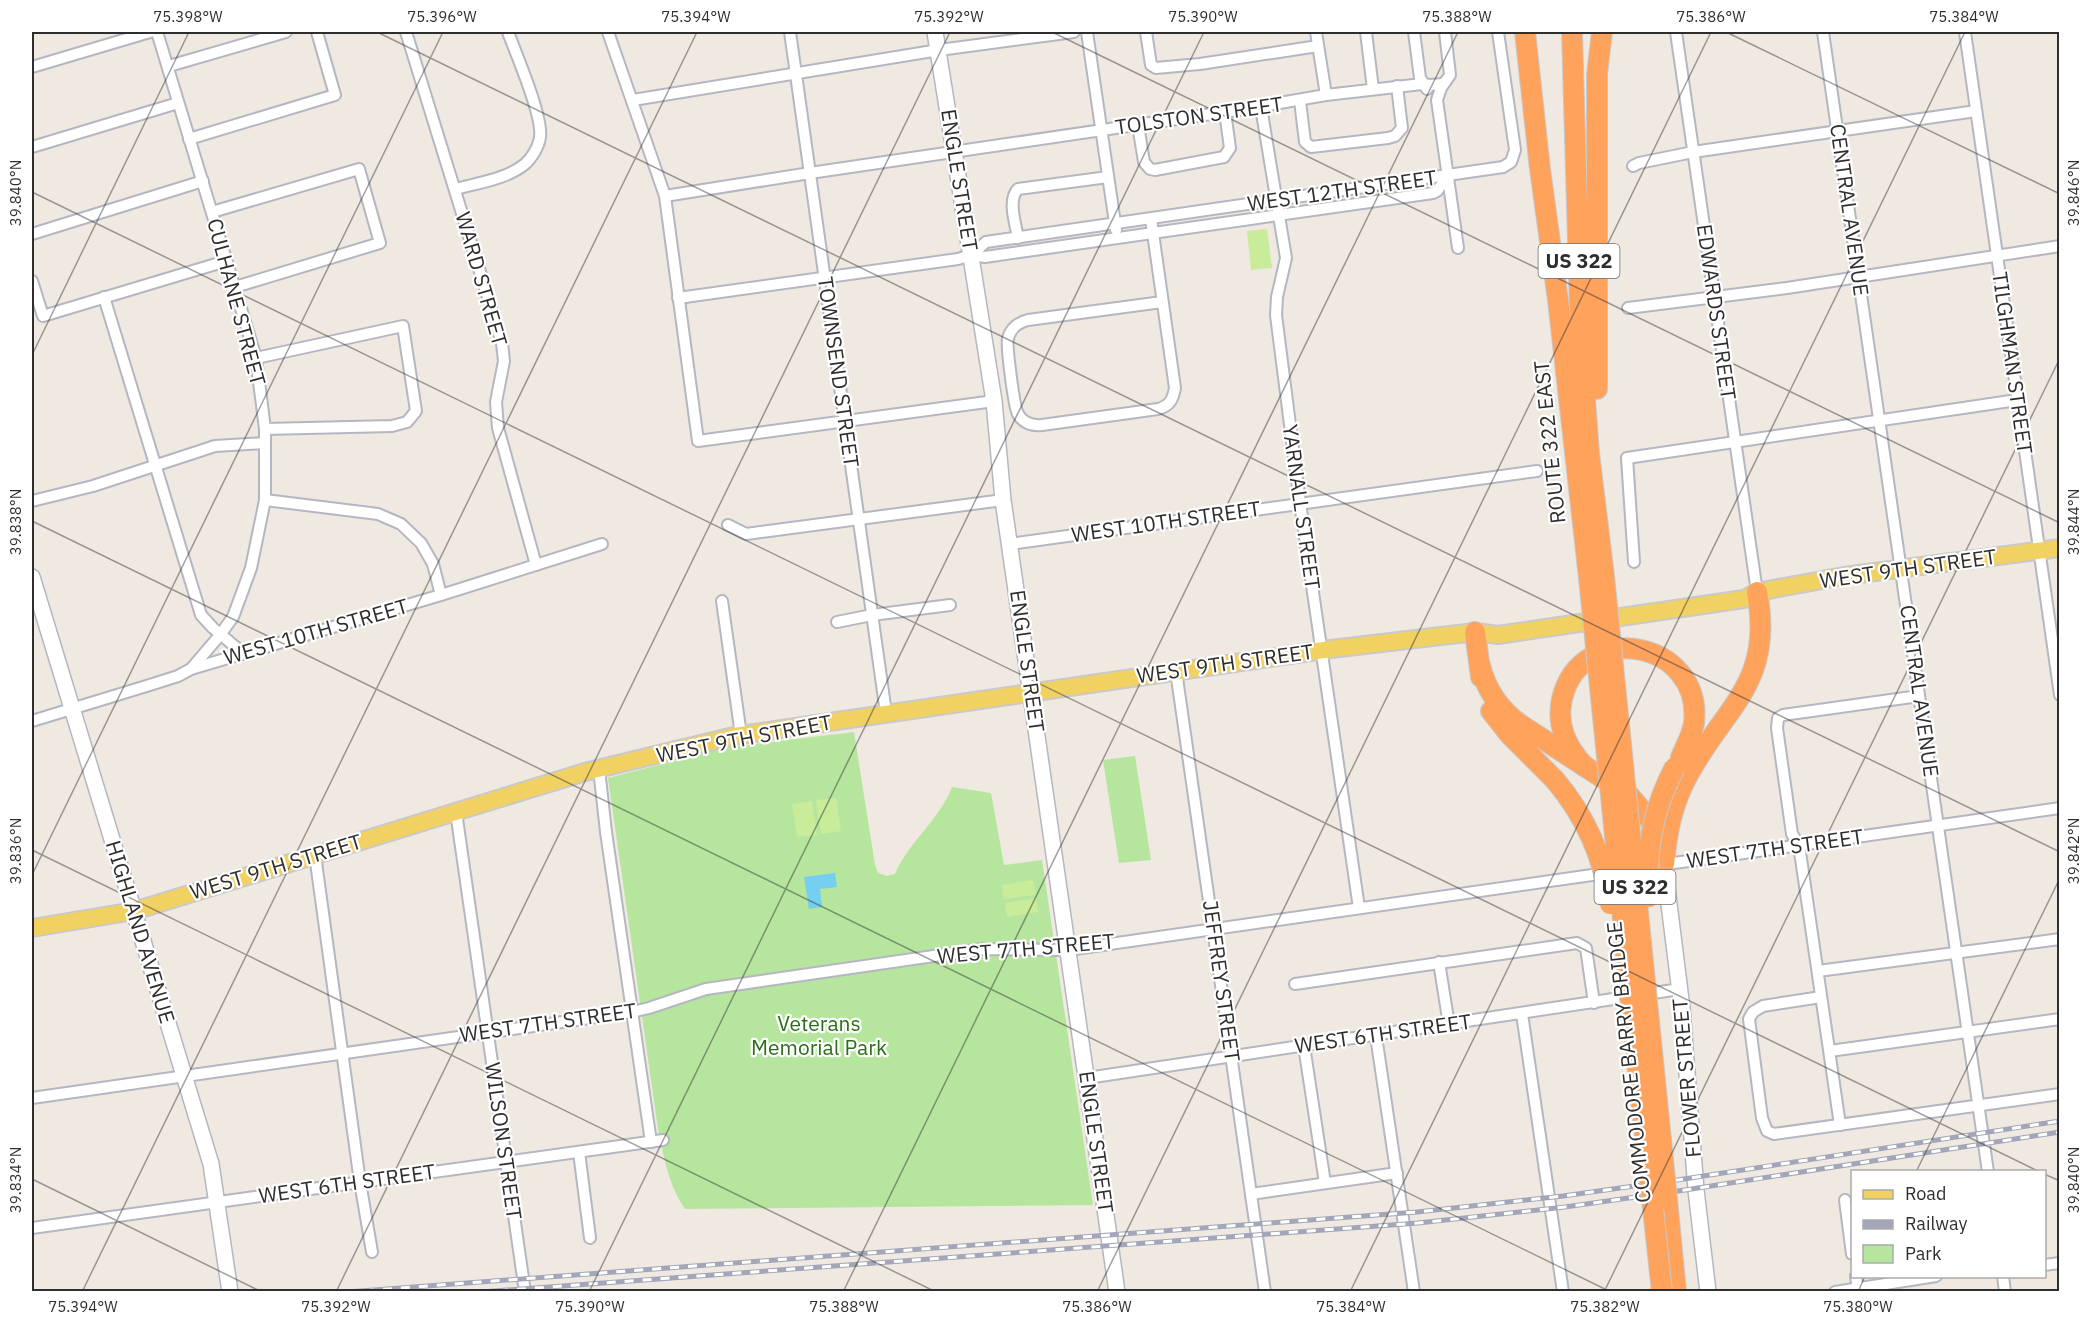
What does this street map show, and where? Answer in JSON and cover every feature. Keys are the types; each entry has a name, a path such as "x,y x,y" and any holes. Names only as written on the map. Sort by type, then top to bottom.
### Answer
{"highway":[{"name":"US 322","path":"1525,32 1540,169 1558,300"},
{"path":"1534,32 1558,277 1558,300"},
{"name":"US 322","path":"1572,32 1581,345 1589,453 1595,490 1597,577"},
{"path":"1595,490 1597,465 1597,74 1602,32"},
{"name":"ROUTE 322 EAST","path":"1558,300 1597,577"},
{"name":"COMMODORE BARRY BRIDGE","path":"1597,577 1627,969 1662,1292"},
{"name":"COMMODORE BARRY BRIDGE","path":"1597,577 1676,1292"},
{"path":"1664,864 1669,825 1683,785 1737,703 1750,678 1761,643 1761,615 1757,592"},
{"path":"1475,632 1484,697 1496,719 1573,802 1587,826 1598,853 1606,881 1651,1186"},
{"path":"1584,766 1570,749 1563,733 1560,715 1565,690 1573,674 1592,657 1609,650 1626,647 1659,656 1673,666 1684,680 1693,704 1694,722 1689,739 1663,791 1655,816 1647,867 1659,993 1667,1199"},
{"path":"1480,665 1490,691 1506,712 1521,725 1629,795 1654,828 1664,864"},
{"path":"1678,762 1694,739 1750,678"}],"main road":[{"name":"ENGLE STREET","path":"935,32 994,401 1003,500 1117,1292"},
{"name":"WEST 9TH STREET","path":"32,928 134,911 599,769 741,735 1321,650 1475,632 1498,635 1744,599 1757,592 1844,576 2060,548"},
{"name":"HIGHLAND AVENUE","path":"32,577 36,607 72,709 211,1164 230,1292"},
{"name":"FLOWER STREET","path":"1664,864 1680,989 1696,1190 1708,1292"}],"street":[{"path":"32,67 150,32"},
{"name":"CULHANE STREET","path":"158,32 256,358 266,443 265,500 251,568 233,617 191,669"},
{"path":"169,66 286,32"},
{"path":"189,139 335,95 317,32"},
{"name":"WARD STREET","path":"406,32 502,343 504,361 496,402 498,428 536,565"},
{"path":"456,189 510,173 525,164 535,152 540,137 540,121 508,32"},
{"path":"608,32 665,196 699,441 994,401"},
{"name":"TOWNSEND STREET","path":"790,32 886,713"},
{"path":"633,100 939,50 1074,32"},
{"path":"1087,32 1117,239"},
{"path":"1146,32 1151,65 1156,68 1200,64 1318,46"},
{"path":"1316,32 1326,95"},
{"path":"1366,32 1373,89"},
{"path":"1414,32 1422,84 1437,100"},
{"path":"1445,32 1450,71 1448,80 1443,84 1437,100 1458,248"},
{"path":"1448,176 1503,167 1511,162 1514,156 1514,140 1498,32"},
{"name":"EDWARDS STREET","path":"1676,32 1757,592"},
{"name":"CENTRAL AVENUE","path":"1823,32 1988,1170"},
{"name":"TILGHMAN STREET","path":"1965,32 2039,551 2054,620 2060,695"},
{"name":"TOLSTON STREET","path":"665,196 810,172 1261,107 1326,95 1422,84 1443,84"},
{"path":"1300,101 1305,142 1311,147 1386,138 1395,136 1402,128 1397,87"},
{"path":"32,147 178,103"},
{"name":"YARNALL STREET","path":"1261,107 1286,258 1276,297 1276,315 1300,504 1359,908"},
{"path":"1633,166 1693,152 1976,111"},
{"path":"1138,125 1144,162 1150,169 1155,170 1224,157 1230,148 1225,112"},
{"path":"212,212 359,169 380,243 235,287"},
{"name":"WEST 12TH STREET","path":"678,298 958,259 970,255 986,242 1448,176"},
{"name":"WEST 12TH STREET","path":"970,255 985,257 1153,235 1433,193 1448,176"},
{"path":"1018,238 1013,201 1018,189 1108,177"},
{"path":"32,234 203,180"},
{"path":"1151,219 1175,388 1172,400 1163,408 1034,426 1025,422 1016,409 1007,343 1013,328 1018,323 1162,302"},
{"path":"1628,308 2060,246"},
{"path":"32,281 43,316 226,261"},
{"path":"104,297 201,615 220,635 244,654"},
{"path":"256,358 403,326 416,411 407,422 392,426 265,429"},
{"path":"1634,562 1627,458 2017,400"},
{"path":"32,501 93,486 216,446 266,443"},
{"name":"WEST 10TH STREET","path":"1010,544 1537,471"},
{"path":"265,500 378,514 401,524 421,543 433,564 441,595"},
{"path":"728,525 746,534 1003,500"},
{"name":"WEST 10TH STREET","path":"32,721 170,678 191,669 441,595 602,544"},
{"path":"722,601 741,735"},
{"path":"837,622 950,605"},
{"name":"JEFFREY STREET","path":"1176,671 1266,1292"},
{"path":"1840,1125 1799,845 1792,834 1777,728 1778,718 1783,715 1919,696"},
{"path":"599,769 632,1012"},
{"name":"WEST 7TH STREET","path":"32,1098 632,1012 706,989 982,949 1068,950 2060,808"},
{"name":"WILSON STREET","path":"456,812 525,1292"},
{"path":"315,855 360,1182 372,1252"},
{"path":"1818,971 2060,939"},
{"path":"1295,984 1577,943 1586,948 1593,1003"},
{"path":"1439,962 1449,1025"},
{"name":"WEST 6TH STREET","path":"1087,1078 1680,989"},
{"path":"1821,997 1762,1006 1753,1012 1749,1019 1762,1118 1767,1131 1774,1134 2060,1094"},
{"name":"WEST 6TH STREET","path":"32,1228 657,1141 632,1012"},
{"path":"1522,1014 1563,1292"},
{"path":"1830,1051 2060,1018"},
{"path":"1376,1036 1414,1292"},
{"path":"1304,1046 1324,1184"},
{"path":"579,1152 590,1238"},
{"path":"1251,1194 1397,1173"},
{"path":"1845,1200 1851,1246"},
{"path":"1835,1292 1925,1278"}],"green space":[{"path":"1267,229 1272,268 1251,270 1247,231"},
{"name":"Veterans Memorial Park","path":"854,732 878,873 887,876 895,874 908,851 940,810 952,787 991,793 1004,865 1042,860 1093,1205 685,1209 679,1200 667,1170 658,1129 608,778 729,747"},
{"path":"1135,756 1151,860 1119,863 1103,760"},
{"path":"836,798 841,831 821,834 816,800"},
{"path":"812,801 817,835 797,837 792,804"},
{"path":"1033,880 1036,895 1004,899 1002,885"},
{"path":"1036,898 1038,912 1007,917 1005,903"}],"water":[{"path":"835,873 837,887 820,889 822,907 809,909 804,877"}],"railway":[{"path":"347,1292 1417,1212 1563,1196 1684,1179 2060,1121"},
{"path":"481,1292 1418,1223 1565,1207 1685,1190 2060,1132"}]}
